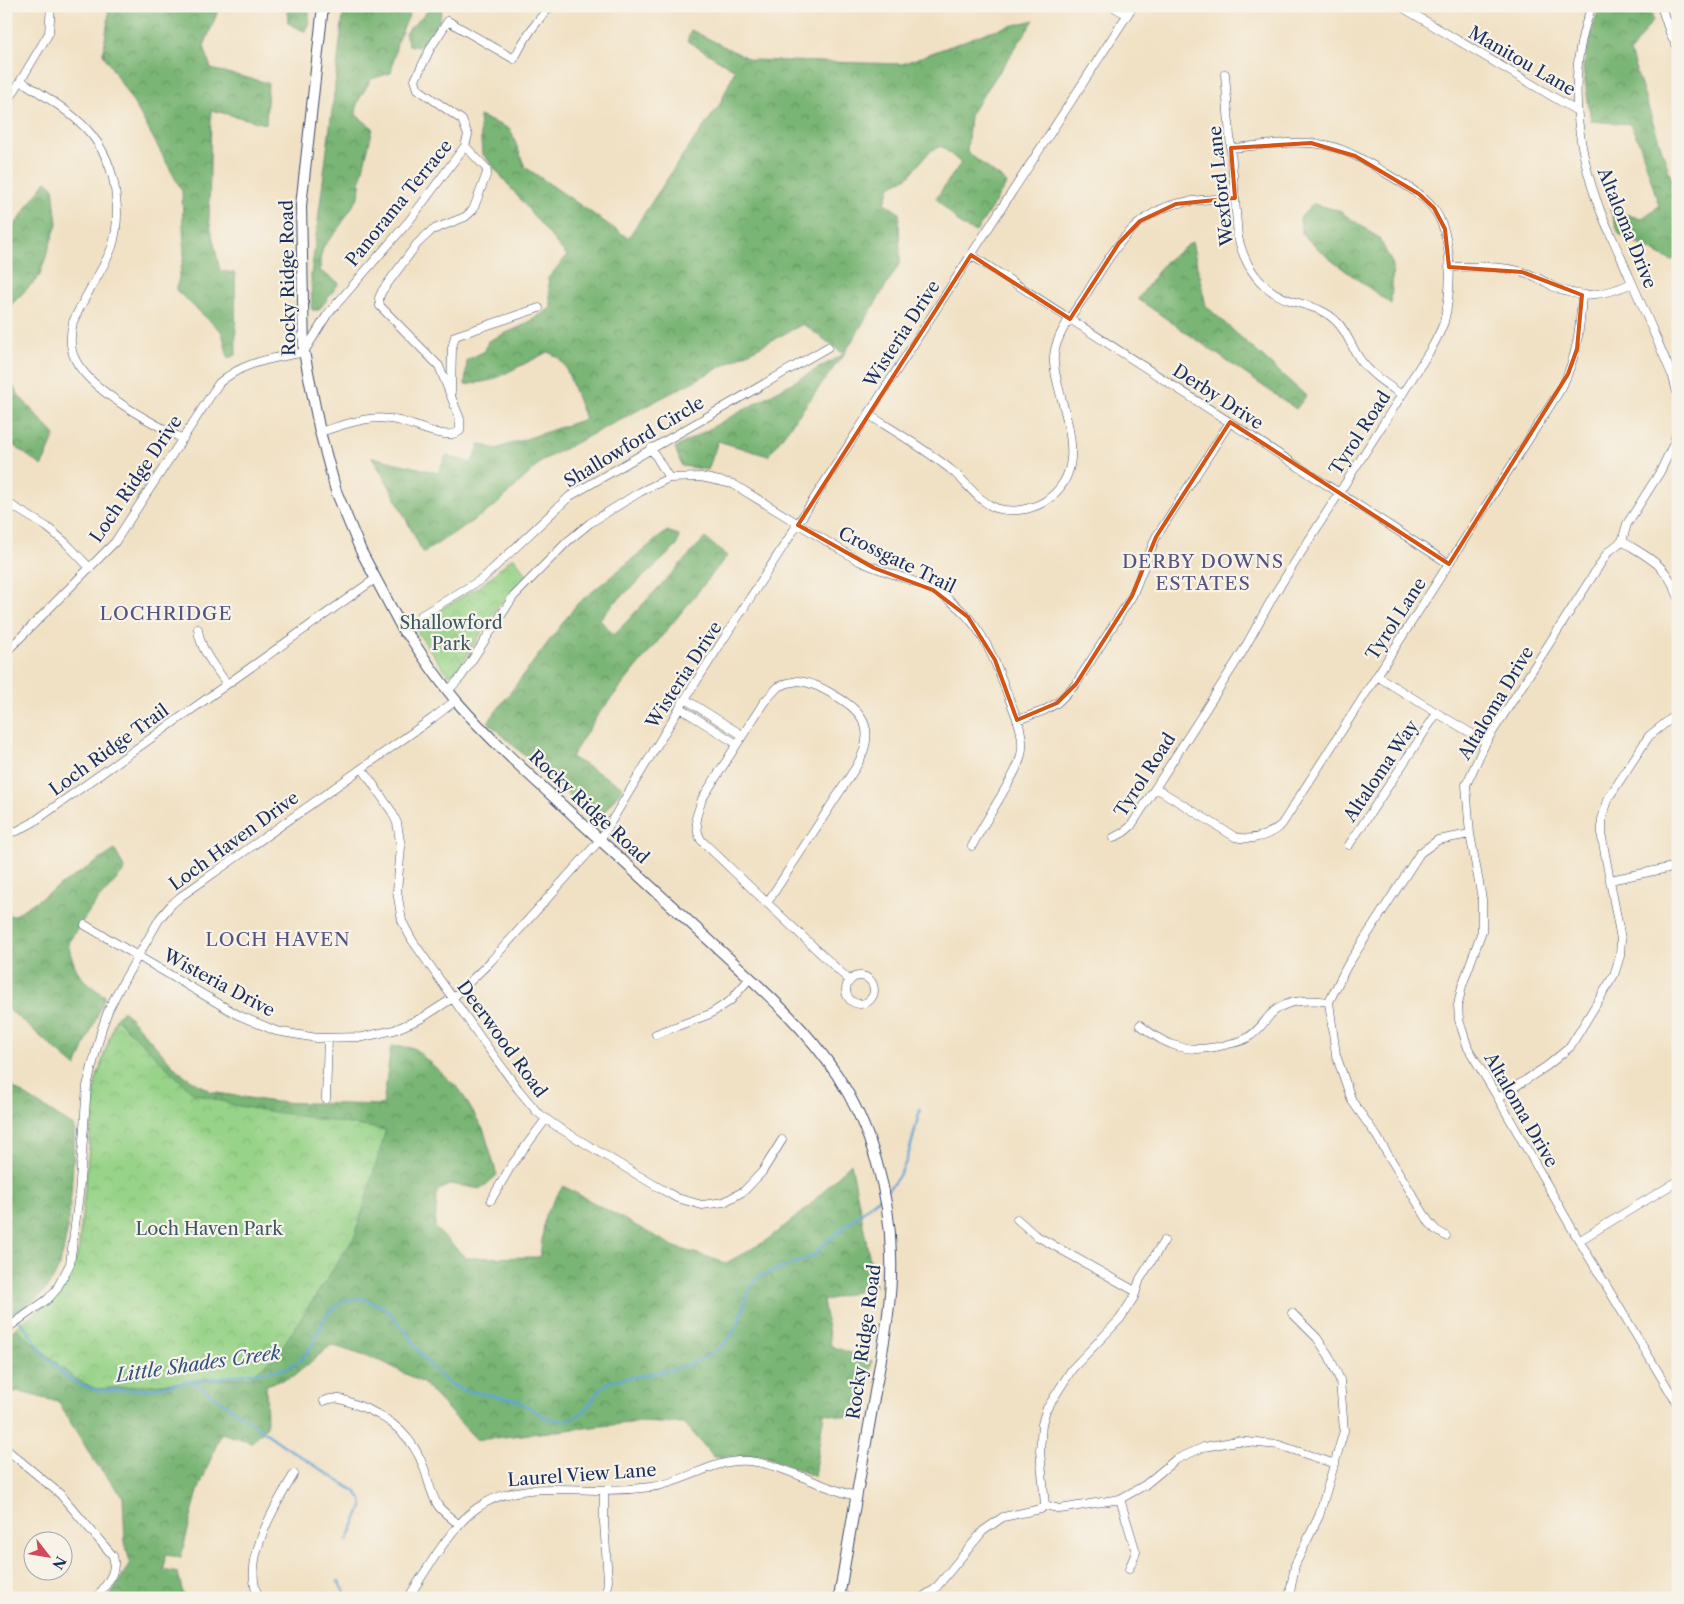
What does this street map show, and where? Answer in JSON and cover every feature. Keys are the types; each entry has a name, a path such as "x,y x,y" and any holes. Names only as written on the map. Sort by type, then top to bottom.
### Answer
{"main road":[{"name":"Rocky Ridge Road","path":"323,6 301,206 304,352 320,432 336,491 352,532 404,632 448,691 498,745 750,978 796,1023 830,1064 846,1090 872,1151 879,1173 889,1226 892,1254 890,1297 840,1596"}],"street":[{"path":"6,105 49,33 52,6"},
{"name":"Panorama Terrace","path":"304,352 327,315 409,221 465,146 468,135 462,120 418,89 415,80 431,47 448,21 514,59 525,38 539,18 551,6"},
{"path":"1112,6 1127,15"},
{"name":"Wisteria Drive","path":"85,925 246,1018 276,1031 317,1038 363,1037 394,1030 422,1018 453,998 490,962 600,840 685,699 1133,6"},
{"name":"Manitou Lane","path":"1400,6 1578,111"},
{"name":"Altaloma Drive","path":"1592,6 1578,58 1576,78 1581,143 1595,194 1673,376 1678,396"},
{"path":"1660,6 1671,36 1678,47"},
{"name":"Wexford Lane","path":"1225,74 1235,198 1241,249 1247,265 1258,280 1279,296 1316,309 1332,317 1344,331 1358,357 1366,366 1402,395"},
{"path":"21,82 66,109 93,136 105,155 113,174 118,213 112,245 73,322 71,346 76,361 86,375 102,390 183,440"},
{"name":"Tyrol Road","path":"1113,838 1131,826 1156,788 1243,650 1274,595 1431,350 1443,323 1448,296 1449,266 1445,229 1434,208 1419,194 1370,163 1340,150 1311,143 1231,148"},
{"path":"320,432 364,419 382,417 446,435 455,435 460,432 460,420 439,366 378,302 382,291 417,244 432,230 465,217 473,210 487,173 486,168 465,146"},
{"path":"869,415 941,462 992,506 1012,510 1035,507 1050,498 1064,483 1072,456 1071,436 1054,366 1056,346 1070,319 1119,243 1140,221 1153,213 1176,204 1235,198"},
{"name":"Derby Drive","path":"971,255 1449,564"},
{"path":"1449,266 1494,267 1522,272 1564,291 1582,295 1602,294 1632,283"},
{"name":"Tyrol Lane","path":"1156,788 1234,837 1249,839 1270,834 1282,824 1565,380 1577,349 1582,295"},
{"path":"451,397 452,348 455,336 539,308"},
{"name":"Shallowford Circle","path":"420,616 482,579 570,496 828,347"},
{"name":"Loch Ridge Drive","path":"6,652 115,542 219,384 230,373 256,362 304,352"},
{"path":"1017,720 1043,711 1057,703 1076,684 1132,596 1156,537 1230,422"},
{"name":"Altaloma Drive","path":"1678,423 1674,443 1660,472 1627,524 1622,540 1608,552 1486,742 1466,785 1470,834 1482,899 1482,931 1462,986 1458,1005 1459,1020 1468,1048 1678,1405"},
{"path":"448,691 461,677 513,597 568,541 590,523 640,492 669,478 651,448"},
{"name":"Crossgate Trail","path":"669,478 702,477 733,484 858,561 923,585 942,596 960,609 975,625 995,660 1022,738 1021,756 1012,777 972,846"},
{"path":"6,502 47,527 65,542 90,568"},
{"path":"1622,540 1659,564 1672,581 1678,596"},
{"name":"Loch Ridge Trail","path":"6,833 17,831 32,823 375,579"},
{"path":"198,629 202,648 227,684"},
{"path":"1378,676 1437,714 1486,742"},
{"path":"767,903 863,755 867,732 865,724 854,707 806,681 788,682 771,693 702,799 696,818 696,826 701,840 706,846 850,981"},
{"path":"685,699 742,735"},
{"name":"Loch Haven Drive","path":"7,1329 48,1299 56,1290 70,1264 79,1194 87,1086 102,1028 108,1011 165,911 180,897 456,700"},
{"path":"680,708 737,744"},
{"path":"1498,1098 1547,1066 1570,1047 1614,975 1620,956 1620,939 1602,838 1602,819 1609,797 1649,736 1678,713"},
{"name":"Altaloma Way","path":"1350,845 1437,714"},
{"name":"Deerwood Road","path":"362,768 398,823 401,847 397,891 399,913 402,921 453,998 518,1089 537,1112 610,1160 677,1198 702,1205 724,1202 744,1192 762,1172 782,1140"},
{"path":"1446,1236 1436,1230 1429,1222 1376,1135 1352,1101 1336,1055 1329,1002 1347,966 1420,853 1438,840 1470,834"},
{"path":"1610,880 1678,866"},
{"path":"656,1034 710,1014 730,1000 750,978"},
{"path":"1140,1025 1157,1039 1173,1045 1186,1049 1210,1049 1246,1040 1262,1027 1272,1014 1288,1004 1310,1000 1329,1002"},
{"path":"326,1099 328,1038"},
{"path":"491,1200 511,1166 546,1119"},
{"path":"1580,1240 1678,1181"},
{"path":"1017,1219 1036,1235 1135,1291"},
{"path":"1046,1505 1040,1451 1042,1424 1046,1410 1072,1369 1120,1319 1134,1297 1140,1279 1164,1242"},
{"path":"1289,1598 1295,1565 1319,1516 1344,1431 1340,1380 1329,1356 1317,1338 1292,1312"},
{"path":"324,1401 335,1398 342,1399 378,1414 397,1426 416,1451 439,1507 459,1525"},
{"path":"921,1598 935,1589 983,1531 1003,1517 1041,1508 1046,1505 1060,1509 1120,1499 1146,1485 1175,1460 1204,1447 1237,1441 1279,1445 1335,1464"},
{"path":"6,1449 60,1494 113,1556 114,1571 97,1598"},
{"name":"Laurel View Lane","path":"408,1598 468,1514 485,1502 519,1492 555,1488 604,1490 657,1486 687,1477 716,1465 741,1461 776,1466 834,1490 856,1496"},
{"path":"259,1598 253,1583 258,1550 273,1510 294,1474"},
{"path":"604,1490 608,1580 606,1598"},
{"path":"1120,1499 1136,1552 1129,1569"},
{"path":"840,1596 850,1598"}],"highlighted area":[{"path":"1311,143 1355,156 1419,194 1434,208 1445,229 1449,267 1522,272 1582,295 1577,349 1568,374 1449,564 1230,422 1156,537 1132,596 1076,684 1057,703 1017,720 995,660 968,617 933,590 874,568 798,525 971,255 1070,319 1119,243 1140,221 1176,204 1235,198 1231,148"}],"green space":[{"path":"101,6 217,6 219,8 204,46 211,69 268,83 266,124 211,110 209,220 220,271 235,273 236,355 228,358 222,332 176,290 184,256 182,191 139,112 103,54 109,12"},
{"path":"287,6 309,6 309,21 306,32 288,23"},
{"path":"344,6 413,6 397,43 391,73 371,79 357,103 356,115 373,128 361,177 359,196 337,231 323,247 320,260 320,271 339,283 319,310 312,310 311,275"},
{"path":"433,6 443,6 437,28 418,47 409,45 405,33"},
{"path":"1601,6 1650,6 1653,20 1630,52 1678,199 1678,255 1672,261 1619,234 1610,209 1641,219 1659,206 1640,144 1630,124 1591,121 1583,68 1596,17"},
{"path":"1034,20 970,115 967,152 1007,183 976,232 962,226 936,198 961,163 941,146 930,151 908,177 890,186 885,203 899,213 900,263 844,354 803,324 543,460 494,507 423,553 391,489 372,457 438,473 446,456 472,463 480,444 496,449 585,419 566,368 559,358 548,352 492,380 465,385 467,360 485,351 488,341 524,325 551,308 548,278 567,256 482,153 479,116 510,129 525,167 628,238 683,155 719,106 735,70 687,41 691,30 751,60 902,64 991,31"},
{"path":"46,181 53,187 57,224 39,277 6,310 6,237"},
{"path":"1313,204 1338,210 1379,238 1393,265 1391,304 1331,260 1302,234 1300,218"},
{"path":"1192,242 1206,306 1306,396 1296,409 1138,299 1165,262"},
{"path":"844,354 768,456 718,441 708,470 682,466 675,448"},
{"path":"6,375 20,397 55,435 42,466 6,440"},
{"path":"667,531 679,535 677,546 612,605 600,620 614,635 705,538 727,556 597,716 571,757 623,787 598,820 592,817 488,722 577,604"},
{"name":"Shallowford Park","path":"513,557 529,577 499,605 457,671 448,675 413,626 483,584"},
{"path":"115,850 125,870 92,907 68,943 79,974 89,985 105,996 76,1067 6,1007 6,914 13,916"},
{"path":"123,1010 179,1072 211,1092 274,1102 383,1105 391,1046 414,1048 460,1090 484,1131 497,1175 481,1189 451,1184 437,1191 435,1228 466,1258 540,1257 545,1215 563,1186 675,1247 726,1263 764,1242 803,1212 851,1163 875,1286 823,1301 831,1346 872,1361 861,1419 824,1413 814,1476 764,1456 714,1457 685,1424 638,1422 477,1440 423,1383 381,1361 331,1345 294,1376 266,1385 267,1426 252,1442 221,1433 198,1491 181,1557 165,1555 164,1570 178,1573 184,1598 109,1598 130,1563 125,1542 123,1497 95,1462 58,1402 17,1391 6,1396 6,1335 16,1328 74,1378 96,1389 250,1377 188,1121 96,1081 116,1018"},
{"name":"Loch Haven Park","path":"116,1018 193,1093 238,1106 386,1130 355,1236 277,1355 250,1377 96,1389 74,1378 16,1328 54,1298 69,1275 78,1254 96,1081"},
{"path":"6,1083 75,1127 70,1207 64,1249 59,1267 43,1293 6,1321"}],"waterway":[{"name":"Little Shades Creek","path":"887,1190 905,1164 920,1110"},
{"name":"Little Shades Creek","path":"6,1308 23,1324 45,1356 67,1377 79,1385 100,1391 150,1389 191,1381 284,1369 302,1359 311,1347 316,1334 328,1314 343,1301 362,1298 385,1308 406,1331 421,1355 451,1385 466,1391 517,1400 546,1418 566,1421 584,1412 602,1387 611,1381 662,1372 697,1361 712,1353 725,1343 735,1330 747,1295 758,1277 814,1256 822,1246 881,1196"},
{"path":"192,1381 286,1447 356,1492 363,1505 347,1541"},
{"path":"338,1581 346,1594 351,1598"}],"district":[{"name":"DERBY DOWNS ESTATES","path":"1203,572"},
{"name":"LOCHRIDGE","path":"166,613"},
{"name":"LOCH HAVEN","path":"278,939"}]}
